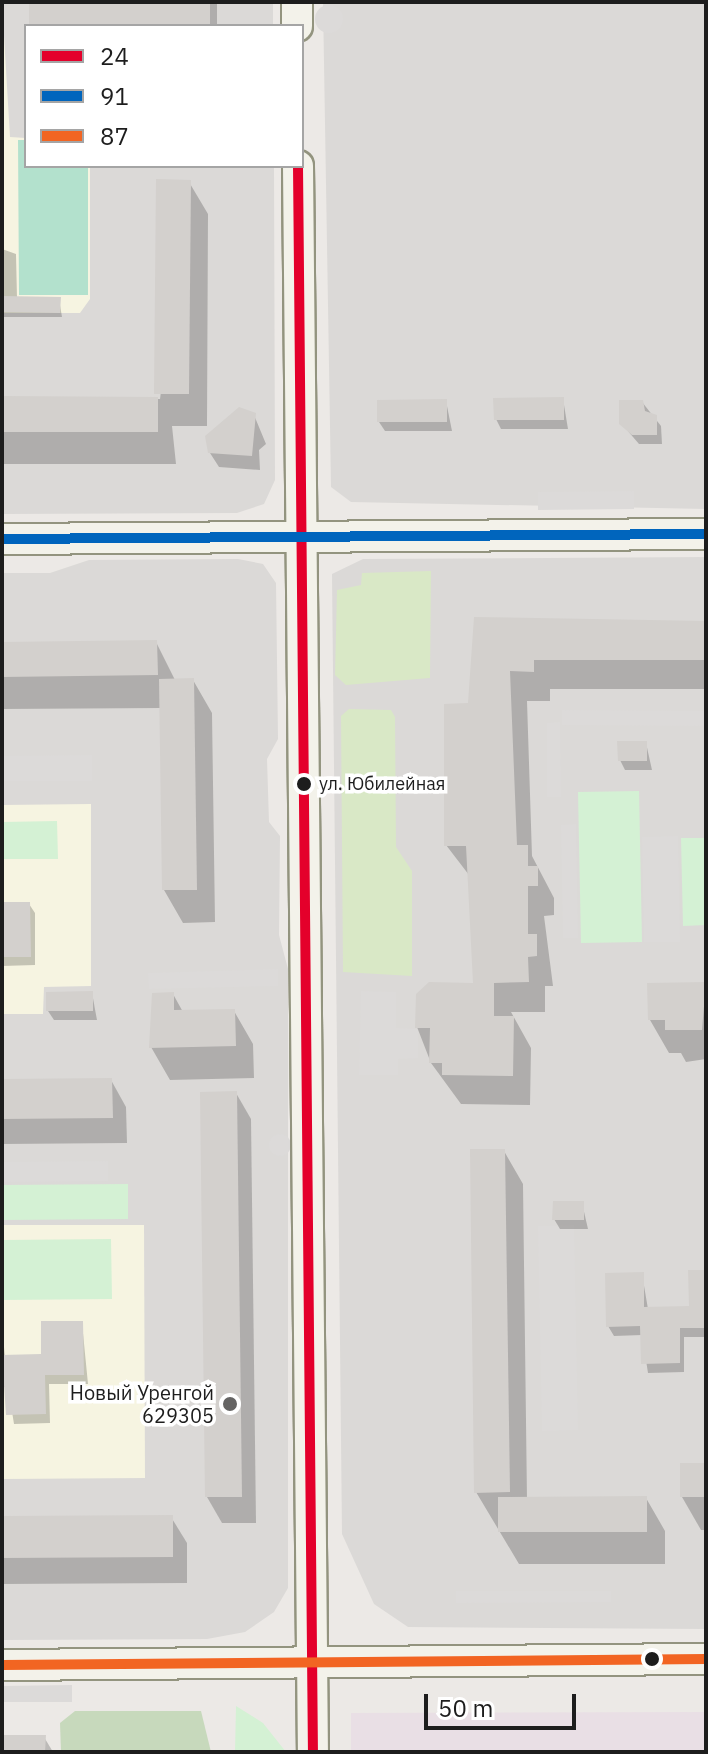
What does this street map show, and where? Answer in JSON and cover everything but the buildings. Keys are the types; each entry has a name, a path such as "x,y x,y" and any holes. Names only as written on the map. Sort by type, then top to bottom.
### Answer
{"main road":[{"path":"297,2 297,24"},
{"path":"298,168 313,1752"},
{"path":"2,539 706,534"},
{"path":"2,1665 706,1659"}],"shaded area":[{"path":"2,2 273,2 273,24 24,24 24,168 274,168 275,480 264,504 237,513 2,514"},
{"path":"2,2 10,137 24,138 24,168 90,168 90,299 80,313 2,313"},
{"path":"323,2 706,2 706,509 351,502 331,487"},
{"path":"329,5 339,9 343,19 339,29 329,33 319,29 315,19 319,9"},
{"path":"634,491 634,509 538,510 538,492"},
{"path":"706,557 706,1629 408,1627 374,1604 342,1534 332,574 363,559"},
{"path":"238,559 263,564 276,583 278,739 267,759 269,822 280,836 279,935 288,969 288,1588 274,1612 245,1632 207,1639 2,1640 2,573 50,573 89,560"},
{"path":"562,710 706,711 706,726 562,725"},
{"path":"560,722 561,797 547,797 547,723"},
{"path":"92,755 92,781 2,781 2,756"},
{"path":"91,804 91,986 44,987 43,1014 2,1014 2,805"},
{"path":"576,824 578,938 563,938 561,825"},
{"path":"678,836 680,942 644,942 642,837"},
{"path":"278,969 278,986 149,989 148,973"},
{"path":"361,991 396,992 396,1028 418,1029 418,1058 398,1059 398,1075 359,1075"},
{"path":"280,1134 288,1137 291,1145 288,1153 280,1156 272,1153 269,1145 272,1137"},
{"path":"108,1161 108,1181 2,1182 2,1162"},
{"path":"2,1225 144,1225 145,1478 2,1479"},
{"path":"574,1225 578,1430 542,1431 538,1226"},
{"path":"456,1591 611,1591 611,1602 456,1603"},
{"path":"72,1685 72,1702 2,1702 2,1686"},
{"path":"706,1712 706,1752 351,1752 351,1713"}],"green space":[{"path":"18,140 24,140 24,168 88,168 88,295 19,295"},
{"path":"431,571 430,678 346,685 335,675 337,590 361,585 362,573"},
{"path":"349,709 391,710 395,717 396,847 412,871 412,976 343,972 341,716"},
{"path":"639,791 642,942 581,943 578,792"},
{"path":"57,821 58,859 2,859 2,822"},
{"path":"681,838 706,838 706,925 683,926"},
{"path":"128,1184 128,1219 2,1220 2,1185"},
{"path":"111,1239 112,1299 2,1300 2,1240"},
{"path":"236,1706 263,1723 286,1752 235,1752"},
{"path":"75,1711 201,1711 211,1752 61,1752 60,1723"}],"transit line":[{"name":"24","path":"298,168 313,1752"},
{"name":"91","path":"2,539 706,534"},
{"name":"87","path":"2,1665 706,1659"}],"place":[{"name":"ул. Юбилейная","path":"304,784"},
{"name":"Новый Уренгой 629305","path":"230,1404"}]}
